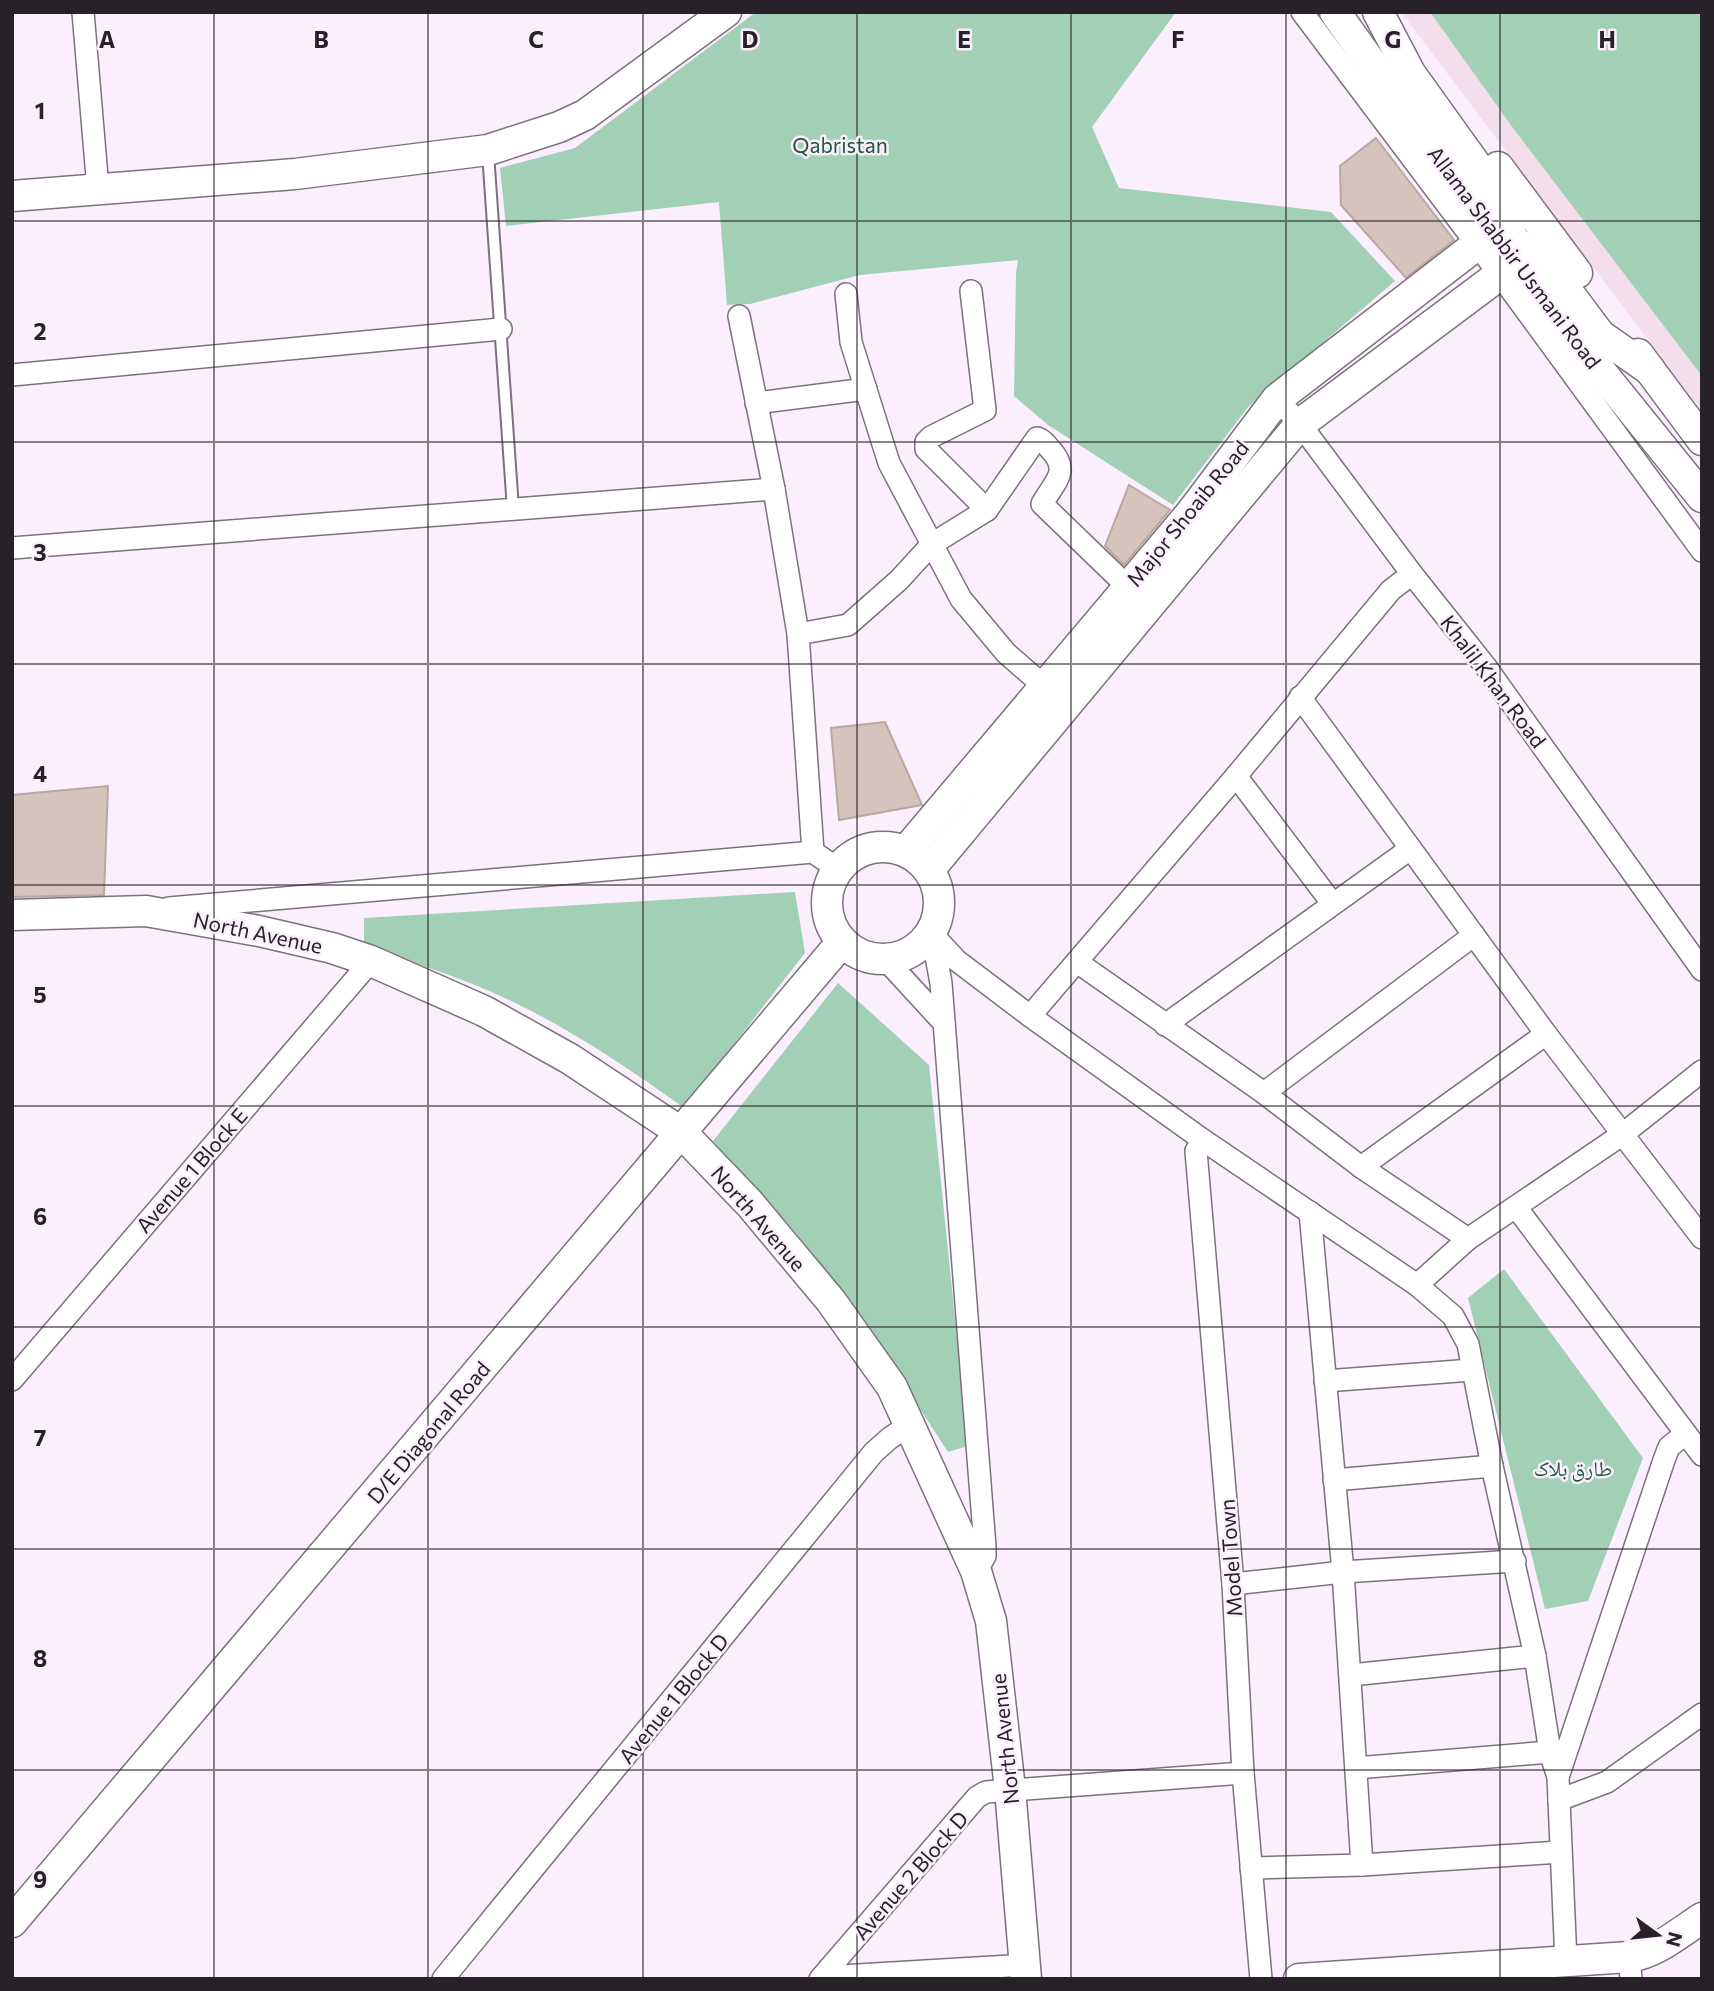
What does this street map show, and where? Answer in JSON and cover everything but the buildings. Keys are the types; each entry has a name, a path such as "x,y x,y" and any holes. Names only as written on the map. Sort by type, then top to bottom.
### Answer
{"street":[{"path":"83,12 98,189"},
{"path":"12,196 295,174 488,150 559,127 585,115 726,12"},
{"path":"1301,12 1499,251 1702,551"},
{"name":"Allama Shabbir Usmani Road","path":"1335,12 1499,251 1702,498"},
{"path":"1380,12 1410,73 1496,193 1508,220 1499,251"},
{"name":"Allama Shabbir Usmani Road","path":"1380,12 1702,440"},
{"path":"1499,251 1529,249 1547,264 1600,335 1650,370"},
{"name":"Major Shoaib Road","path":"918,861 1045,687 1191,513 1277,399 1499,251"},
{"name":"Major Shoaib Road","path":"918,861 1300,424 1499,251"},
{"path":"971,291 985,410 931,437 926,442 926,449 987,510"},
{"path":"846,295 851,342 889,463 961,599 1006,653 1045,687"},
{"path":"739,316 774,489 798,634 813,852"},
{"path":"12,375 501,329"},
{"path":"756,403 866,389"},
{"name":"Khalil Khan Road","path":"1277,399 1300,424 1412,574 1486,667 1702,970"},
{"path":"798,634 848,625 900,580 932,544 987,510 1037,438 1059,458 1062,465 1042,504 1128,587"},
{"path":"12,548 774,489"},
{"path":"1679,520 1702,498"},
{"path":"1030,1016 1391,590 1412,574"},
{"path":"1300,697 1546,1034 1702,1238"},
{"path":"1236,776 1332,903"},
{"path":"876,847 892,847 918,861 937,885 940,901 938,917 931,933 919,946 904,956 886,960 855,952 842,943 833,930 828,915 830,883 838,869 848,858 862,850 876,847"},
{"path":"1165,1025 1410,849"},
{"path":"146,911 813,852 838,869"},
{"name":"North Avenue","path":"15,918 146,911 259,931 332,948 371,961 484,1011 570,1059 682,1133 750,1204 831,1301 891,1387 976,1571 991,1621 1010,1789 1026,1972"},
{"path":"931,933 956,960 1030,1016 1203,1140 1439,1302 1462,1328 1468,1344 1492,1466 1515,1561 1535,1656 1550,1752 1558,1777 1566,1962"},
{"path":"931,933 941,983 985,1547 985,1556 976,1571"},
{"path":"1264,1093 1474,935"},
{"name":"D/E Diagonal Road","path":"12,1922 842,943"},
{"path":"886,960 944,1023"},
{"name":"Avenue 1 Block E","path":"12,1380 371,961"},
{"path":"1077,962 1264,1093 1362,1167 1468,1239"},
{"path":"1362,1167 1546,1034"},
{"path":"1416,1286 1468,1239 1623,1134 1702,1071"},
{"name":"Model Town","path":"1203,1140 1196,1151 1233,1584 1243,1773 1261,1979"},
{"path":"1516,1206 1702,1455"},
{"path":"1310,1212 1343,1572 1362,1865"},
{"path":"1325,1381 1472,1370"},
{"name":"Avenue 1 Block D","path":"443,1979 874,1452 909,1425"},
{"path":"1558,1777 1664,1460 1669,1447 1685,1434"},
{"path":"1334,1480 1492,1466"},
{"path":"1233,1584 1343,1572 1515,1561"},
{"path":"1351,1675 1535,1656"},
{"path":"1559,1800 1607,1783 1702,1714"},
{"path":"1356,1768 1550,1752"},
{"name":"Avenue 2 Block D","path":"824,1974 977,1797 996,1790 1243,1773"},
{"path":"1251,1868 1362,1865 1560,1852"},
{"path":"1299,1979 1566,1962 1630,1968 1642,1955 1702,1918"},
{"path":"824,1974 841,1976 1026,1972"}],"lane":[{"path":"488,150 513,509"}],"shaded area":[{"path":"1401,12 1702,12 1702,411"}],"green space":[{"name":"Qabristan","path":"756,12 1176,12 1092,127 1119,188 1331,212 1395,281 1249,406 1173,505 1048,425 1014,396 1018,260 860,275 750,304 727,305 719,202 506,226 500,168 575,148"},
{"path":"1430,12 1702,12 1702,376 1513,128"},
{"path":"795,892 805,953 684,1108 593,1046 521,1006 448,975 364,948 364,918"},
{"path":"838,983 929,1065 968,1446 948,1452 850,1301 796,1233 713,1141"},
{"name":"طارق بلاک","path":"1504,1269 1643,1458 1588,1601 1545,1609 1468,1298"}]}
